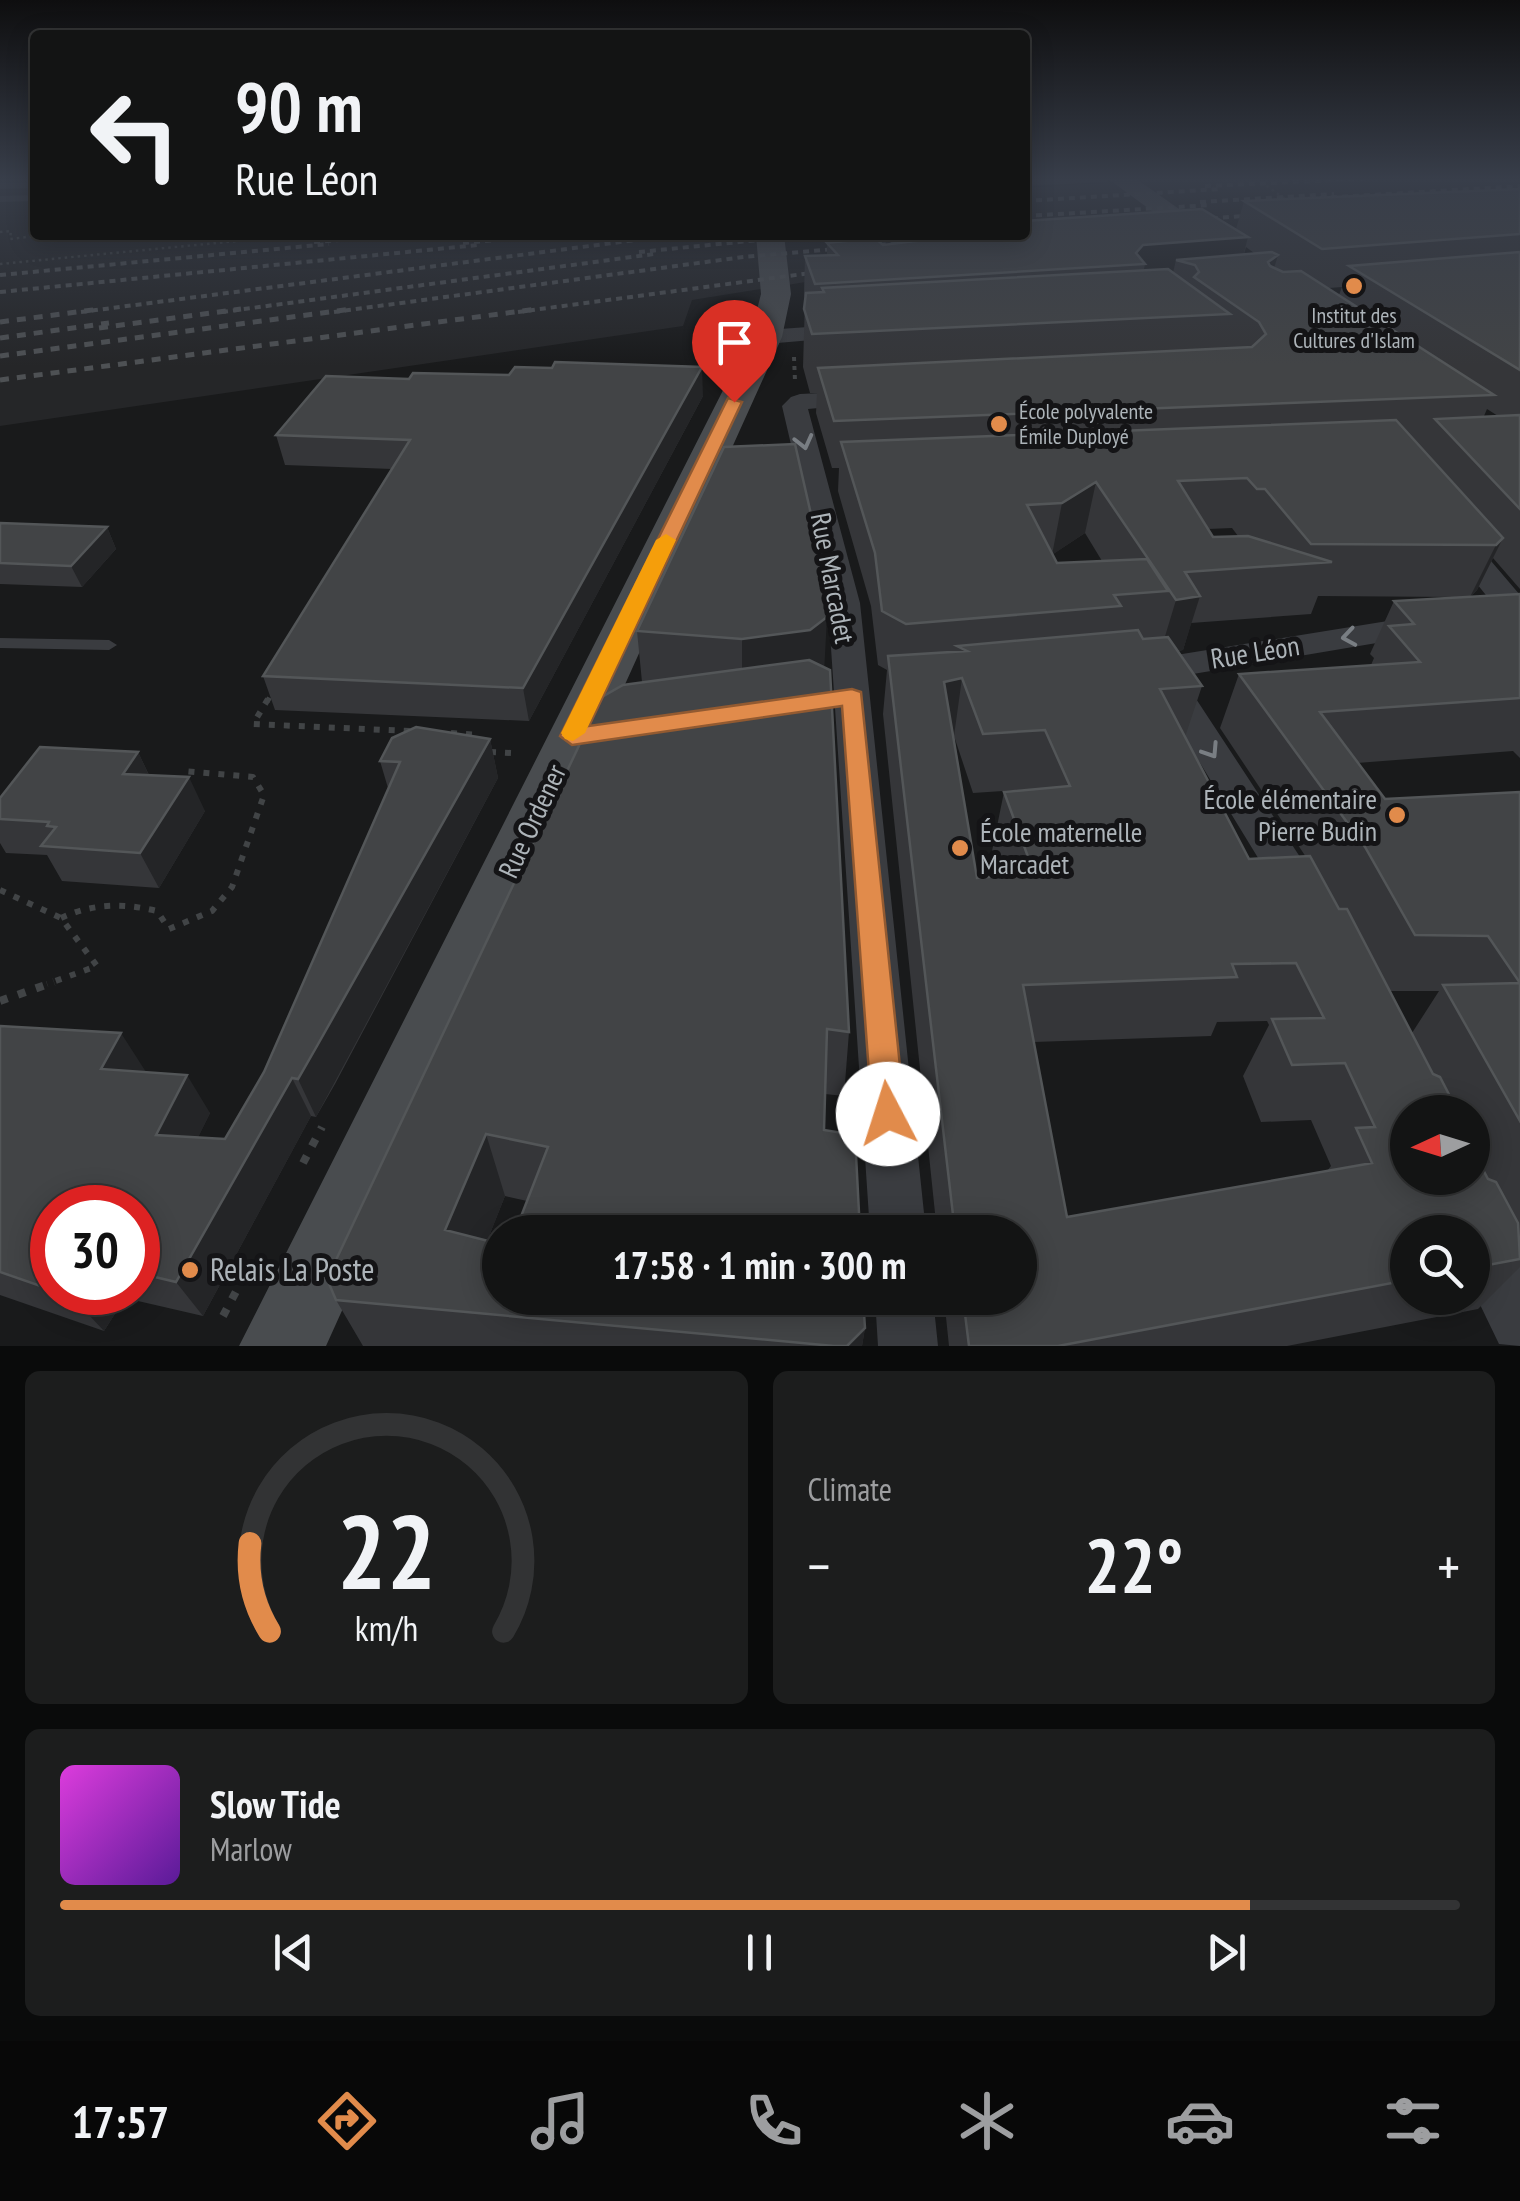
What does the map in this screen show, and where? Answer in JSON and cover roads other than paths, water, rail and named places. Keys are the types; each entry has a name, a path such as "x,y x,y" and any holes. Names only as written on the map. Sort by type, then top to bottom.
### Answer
{"main road":[{"path":"771,241 779,327"},
{"path":"1211,241 1244,264"},
{"name":"Rue Ordener","path":"282,1346 598,733 779,327"}],"street":[{"path":"779,327 872,330"},
{"name":"Rue Marcadet","path":"883,398 796,403 844,604 897,1215"},
{"path":"1443,524 1518,612"},
{"name":"Rue Léon","path":"1098,676 1518,612"},
{"path":"1158,669 1326,936"},
{"path":"1456,1195 1520,1323"},
{"path":"905,1315 908,1346"}],"lane":[{"path":"0,643 109,645"}],"railway":[{"path":"314,242 330,241"},
{"path":"463,243 487,241"},
{"path":"81,312 630,241"},
{"path":"639,252 751,241"},
{"path":"334,312 743,257 929,241"},
{"path":"0,275 329,244"},
{"path":"0,292 478,245"},
{"path":"222,312 654,254"},
{"path":"518,312 833,270"},
{"path":"0,322 100,309"},
{"path":"99,328 241,309"},
{"path":"0,356 352,309"},
{"path":"0,380 537,309"},
{"path":"0,338 109,323"}],"place":[{"name":"Institut des Cultures d'Islam","path":"1354,286"},
{"name":"École polyvalente Émile Duployé","path":"999,424"},
{"name":"École élémentaire Pierre Budin","path":"1397,815"},
{"name":"École maternelle Marcadet","path":"960,848"},
{"name":"Relais La Poste","path":"190,1270"}]}
